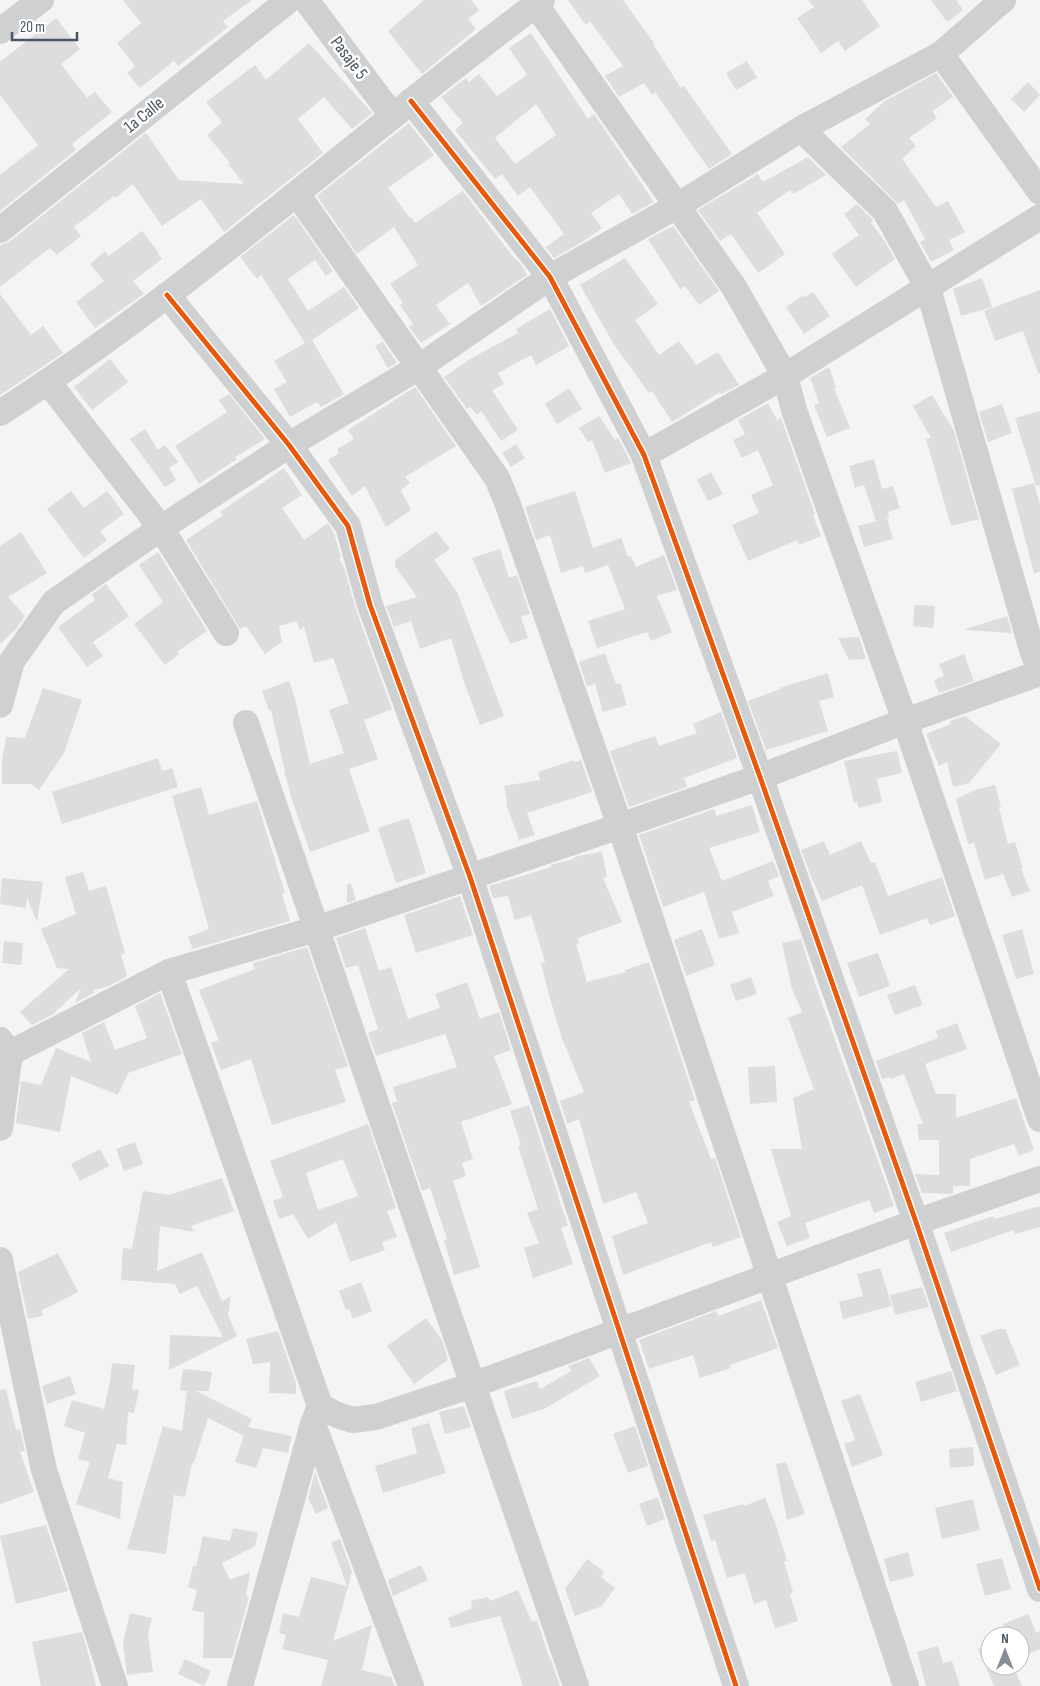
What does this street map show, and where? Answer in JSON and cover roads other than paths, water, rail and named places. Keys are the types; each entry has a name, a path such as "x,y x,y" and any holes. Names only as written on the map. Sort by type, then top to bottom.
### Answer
{"street":[{"path":"0,31 41,0"},
{"name":"1a Calle","path":"0,230 289,0"},
{"name":"Pasaje 5","path":"306,0 550,277 644,455 760,777 916,1222 1040,1589"},
{"path":"0,705 12,660 54,602 162,528 289,445 419,367 550,277 677,206 801,129 942,54 1003,0"},
{"path":"0,413 48,382 167,295 539,2 734,287 785,376 794,410 905,721 1040,1119"},
{"path":"942,54 1040,192"},
{"path":"801,129 885,211 928,288 1033,653 1040,669"},
{"path":"297,194 497,478 507,502 620,826 906,1686"},
{"path":"644,455 785,376 1040,217"},
{"path":"167,295 289,445 348,526 370,605 470,877 736,1686"},
{"path":"48,382 162,528 226,632"},
{"path":"0,1128 3,1047 170,972 316,929 620,826 760,777 905,721 1040,673"},
{"path":"246,723 576,1686"},
{"path":"170,972 316,1415 411,1686"},
{"path":"316,1415 337,1415 353,1420 376,1417 473,1385 916,1222 1040,1179"},
{"path":"0,1260 44,1470 115,1686"},
{"path":"240,1686 316,1415"},
{"path":"390,1686 398,1650"}]}
